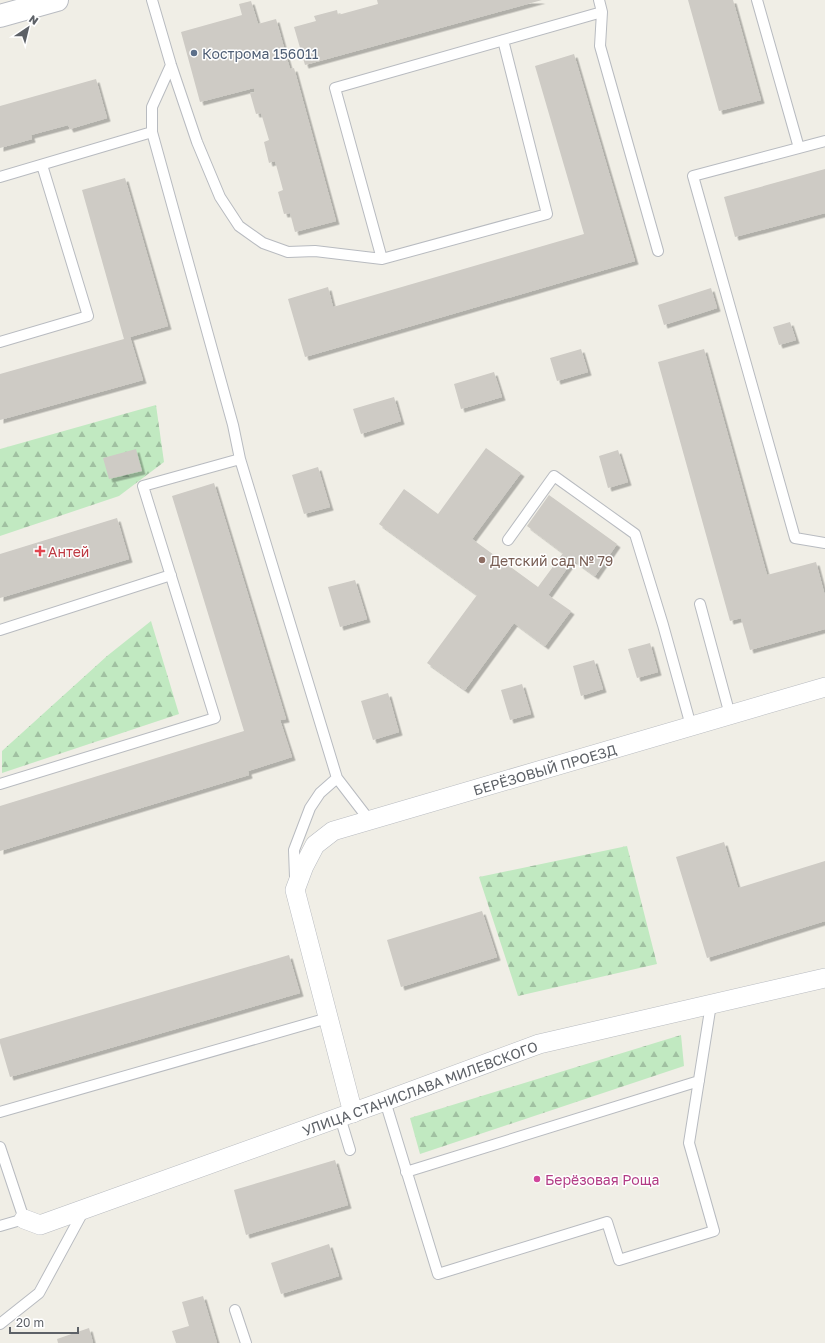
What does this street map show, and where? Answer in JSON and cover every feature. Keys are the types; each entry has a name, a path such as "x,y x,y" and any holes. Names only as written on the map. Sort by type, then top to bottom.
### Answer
{"street":[{"path":"0,16 57,0"},
{"name":"БЕРЁЗОВЫЙ ПРОЕЗД","path":"295,890 304,866 315,845 333,831 825,688"},
{"path":"295,890 328,1018 347,1115"},
{"name":"УЛИЦА СТАНИСЛАВА МИЛЕВСКОГО","path":"24,1219 40,1225 347,1115 539,1044 825,978"}],"lane":[{"path":"152,0 197,142 220,197 239,226 263,243 288,252 315,251 382,259 547,214 503,40"},
{"path":"599,0 602,12 600,46 658,251"},
{"path":"757,0 798,148"},
{"path":"382,259 335,88 602,12"},
{"path":"172,65 152,108 152,132 233,425 240,459 337,778 370,821"},
{"path":"0,177 152,132"},
{"path":"825,141 693,176 795,538 825,543"},
{"path":"0,342 88,316 42,165"},
{"path":"0,784 215,718 143,486 240,459"},
{"path":"508,540 554,476 635,534 663,625 691,726"},
{"path":"0,630 171,575"},
{"path":"700,604 730,715"},
{"path":"295,890 294,850 310,808 320,793 337,778"},
{"path":"384,1101 438,1274 608,1222 619,1260 634,1256 714,1231 688,1142 711,1004"},
{"path":"0,1112 328,1018"},
{"path":"406,1172 699,1081"},
{"path":"347,1115 350,1150"},
{"path":"0,1147 24,1219 0,1226"},
{"path":"0,1324 39,1293 85,1208"},
{"path":"235,1310 246,1343"}],"green space":[{"path":"156,405 164,462 119,496 0,536 0,449"},
{"path":"151,621 179,714 2,773 2,751 107,656"},
{"path":"627,846 657,964 518,996 479,877"},
{"path":"681,1035 684,1066 420,1154 410,1118"}],"building":[{"path":"377,0 542,0 305,65 294,27 316,21 314,16 337,10 338,15 378,4"},
{"path":"688,0 733,0 761,100 719,111"},
{"path":"251,1 258,24 276,19 290,69 294,68 336,221 295,232 290,213 284,214 278,192 283,190 275,161 269,163 264,142 269,140 261,113 256,114 250,93 255,92 254,88 200,102 181,32 242,15 239,4"},
{"path":"574,54 635,261 305,357 288,299 328,287 333,307 584,234 535,66"},
{"path":"96,79 107,118 70,129 68,125 31,135 32,139 0,148 0,106"},
{"path":"825,169 825,213 735,237 724,197"},
{"path":"125,178 168,326 130,337 143,380 0,420 0,374 124,339 82,190"},
{"path":"711,288 717,308 664,325 658,305"},
{"path":"790,322 796,340 779,345 773,327"},
{"path":"581,349 588,372 557,381 550,358"},
{"path":"704,349 767,575 816,562 825,596 825,629 750,650 741,618 730,621 658,362"},
{"path":"494,372 502,397 461,409 454,384"},
{"path":"394,397 401,421 361,434 353,409"},
{"path":"486,448 521,473 472,539 538,587 563,553 527,526 549,495 617,544 595,576 573,560 548,595 571,611 545,646 514,623 465,690 427,663 477,595 379,524 404,489 438,514"},
{"path":"136,449 142,471 109,479 103,458"},
{"path":"618,450 628,482 608,488 599,456"},
{"path":"318,467 330,507 304,514 292,475"},
{"path":"214,483 286,719 280,720 292,757 248,771 249,775 0,851 0,806 244,731 172,496"},
{"path":"117,518 129,559 0,598 0,554"},
{"path":"355,580 367,619 340,627 328,587"},
{"path":"650,643 658,672 637,678 628,649"},
{"path":"594,660 603,689 581,696 573,666"},
{"path":"522,684 531,714 510,720 501,690"},
{"path":"388,693 399,732 373,740 361,701"},
{"path":"724,842 738,888 825,861 825,921 707,958 676,857"},
{"path":"482,911 497,957 401,987 387,940"},
{"path":"289,955 300,993 10,1077 0,1039"},
{"path":"335,1160 348,1205 246,1235 234,1190"},
{"path":"329,1244 339,1276 281,1294 271,1263"},
{"path":"203,1296 217,1343 176,1343 172,1331 189,1326 182,1302"},
{"path":"89,1328 93,1343 58,1343 57,1339"}],"place":[{"name":"Кострома 156011","path":"194,53"},
{"name":"Антей","path":"40,551"},
{"name":"Детский сад № 79","path":"482,560"},
{"name":"Берёзовая Роща","path":"537,1179"}]}
